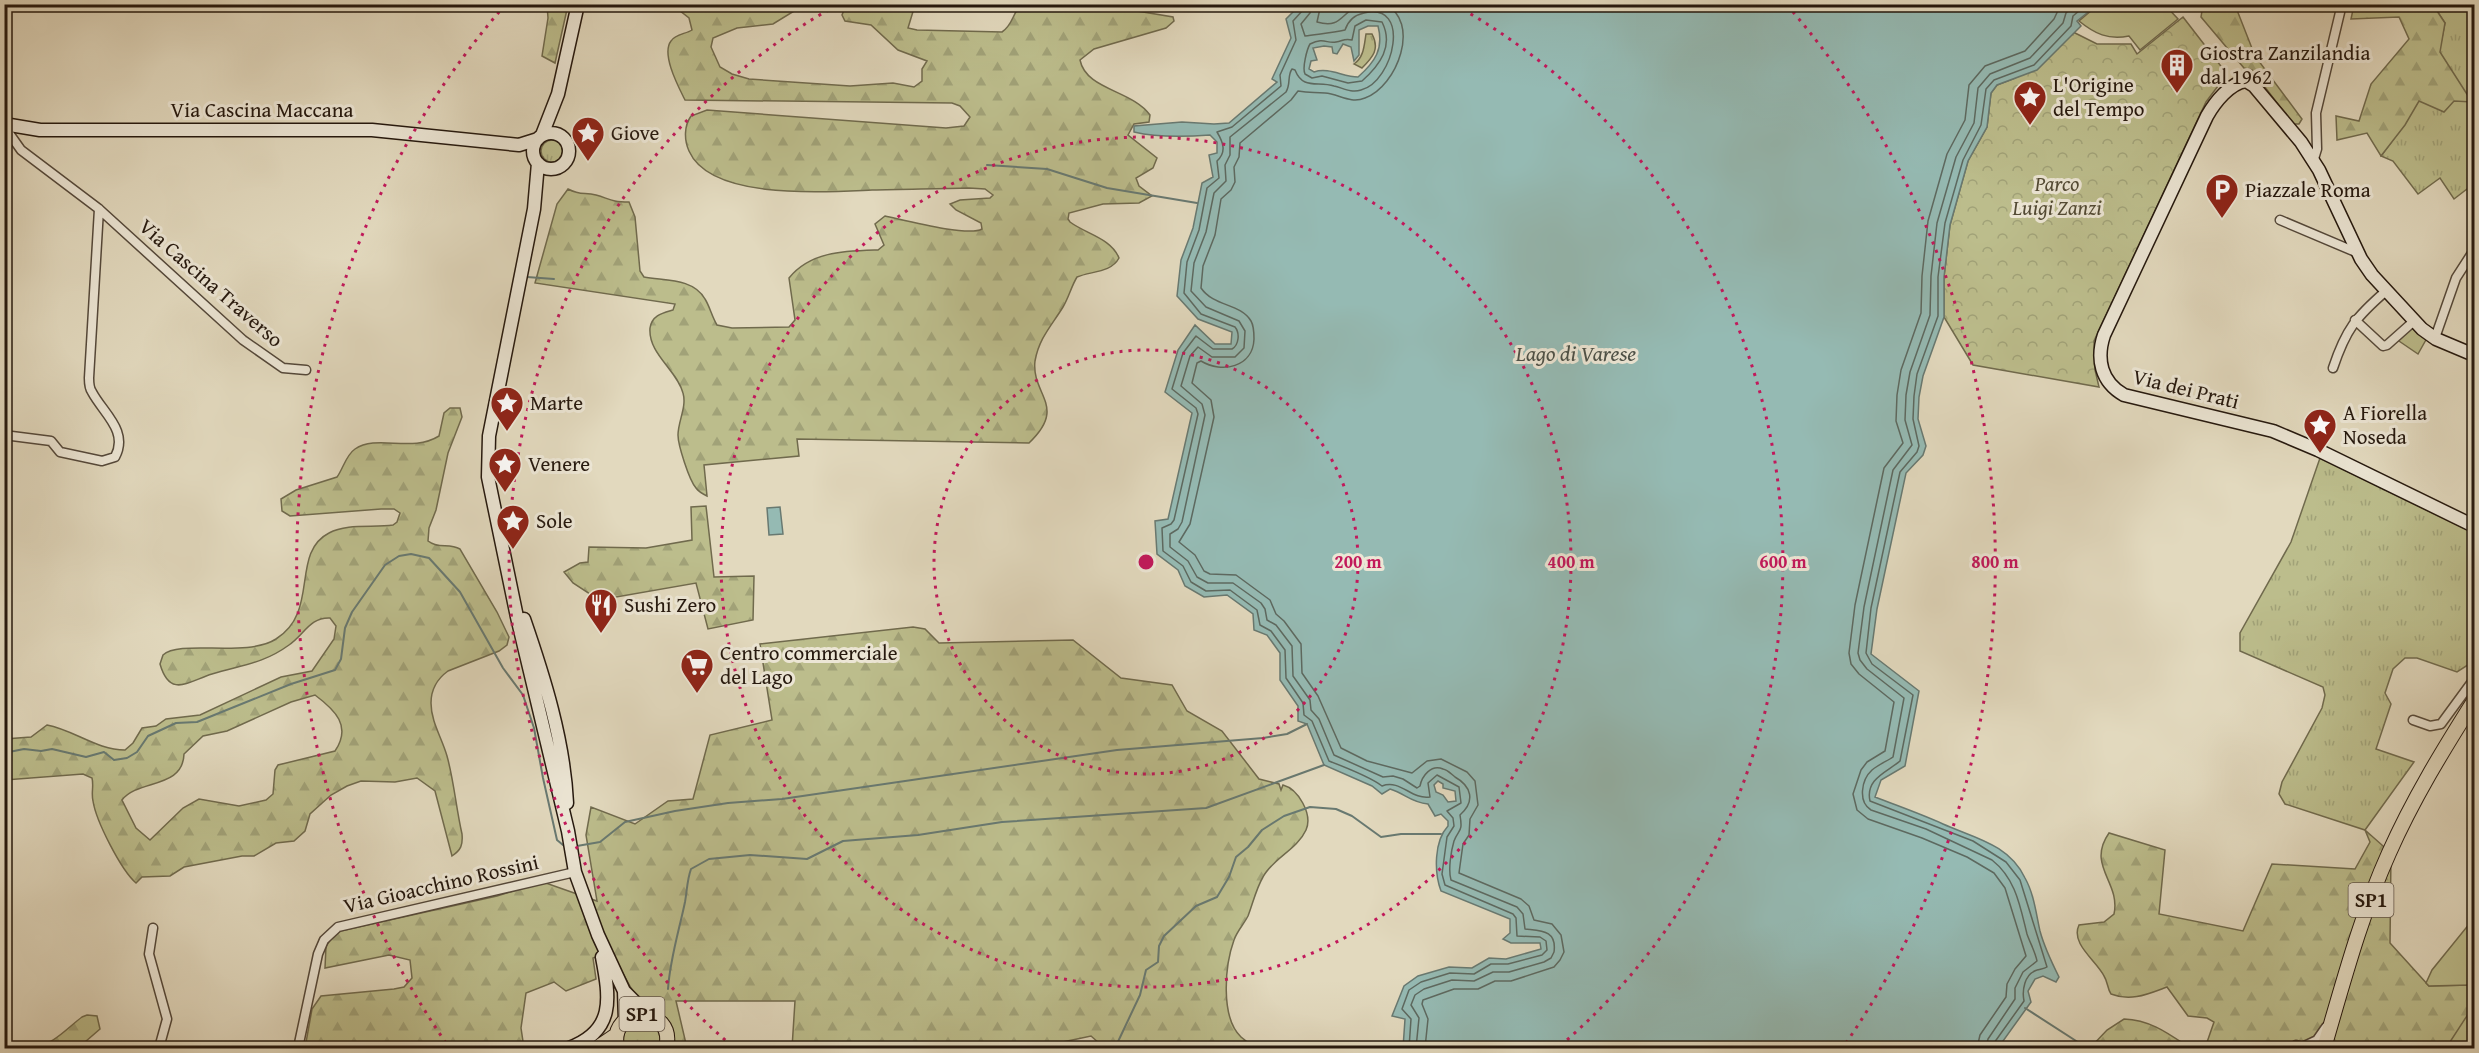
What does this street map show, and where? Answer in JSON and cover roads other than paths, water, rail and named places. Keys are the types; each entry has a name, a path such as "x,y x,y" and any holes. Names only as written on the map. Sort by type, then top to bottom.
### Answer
{"main road":[{"path":"534,209 536,160 533,152 558,94 578,4"},
{"name":"Via dei Prati","path":"2313,162 2288,126 2254,86 2246,81 2239,83 2220,98 2207,116 2100,345 2100,364 2103,373 2112,387 2130,398 2280,434 2475,526"},
{"path":"558,94 557,122 569,152 565,163 555,168 544,179 534,209 489,436 488,477 503,555 568,831 575,872 598,935 624,991 650,1016"},
{"name":"Via Cascina Maccana","path":"4,125 40,130 372,130 519,145 540,137"},
{"path":"540,137 549,133 562,136"},
{"path":"519,145 543,167 555,168"},
{"path":"2313,162 2330,191 2358,253 2372,275 2414,321 2435,338 2475,355"},
{"path":"503,555 538,656 566,772 568,831"},
{"path":"526,656 541,695 548,699"},
{"path":"548,699 544,708 550,753"},
{"name":"SP1","path":"2324,1048 2355,945 2388,855 2437,760 2475,701"},
{"path":"568,1048 588,1039 601,1027 608,1007 608,988 598,935"},
{"path":"624,991 625,1021"},
{"name":"SP1","path":"597,1048 617,1042 625,1021 641,1014 656,1019 665,1030 668,1047"}],"street":[{"path":"2313,162 2317,149 2317,108 2342,4"},
{"name":"Via Cascina Traverso","path":"4,125 21,150 99,209 243,340 284,368 306,370"},
{"path":"4,435 51,441 60,452 102,461 115,457 120,448 119,437 112,419 91,391 89,378 99,209"},
{"path":"2280,220 2358,253"},
{"path":"2435,338 2456,278 2475,250"},
{"path":"2333,368 2342,342 2355,320 2386,291"},
{"path":"2355,320 2383,346 2414,321"},
{"path":"2413,720 2432,727 2441,724 2475,679"},
{"name":"Via Gioacchino Rossini","path":"298,1048 318,954 324,940 338,927 575,872"},
{"path":"153,928 149,954 166,1019 159,1048"},
{"path":"2296,1045 2305,1046 2317,1040 2333,1017"}],"water":[{"name":"Lago di Varese","path":"1300,5 2097,5 2077,21 2081,26 2037,70 1997,85 1991,93 1987,127 1968,161 1950,225 1944,277 1944,317 1923,376 1919,397 1918,419 1926,446 1923,455 1906,473 1877,609 1871,654 1919,691 1905,766 1881,780 1875,797 1978,838 2010,857 2028,884 2042,937 2059,977 2056,982 2043,976 2035,979 2028,991 2031,1002 1998,1048 1403,1048 1405,1019 1392,1016 1404,986 1418,976 1449,967 1472,968 1489,958 1506,959 1541,949 1540,943 1511,943 1503,939 1510,933 1510,919 1441,891 1436,866 1440,840 1448,826 1448,821 1441,814 1435,816 1428,804 1417,802 1390,789 1382,794 1372,786 1324,765 1307,724 1298,721 1298,706 1280,680 1280,653 1267,635 1254,630 1253,614 1227,595 1204,597 1185,586 1178,570 1157,554 1155,521 1168,519 1192,413 1165,392 1178,350 1195,325 1215,344 1231,344 1232,332 1198,319 1177,296 1181,260 1193,228 1202,183 1213,177 1209,155 1217,153 1217,142 1210,135 1143,134 1134,132 1134,126 1182,122 1229,123 1277,82 1272,79 1291,38 1286,19","holes":["1368,26 1378,26 1379,48 1369,66 1358,77 1331,71 1314,72 1309,69 1311,61 1317,60 1313,48 1324,46 1332,47 1333,53 1337,54 1343,44 1351,47 1354,61 1359,55 1359,30","1438,781 1443,784 1443,788 1455,791 1456,801 1448,802 1443,795 1436,792 1434,785"]},
{"path":"780,507 783,534 769,535 767,508"}],"waterway":[{"path":"987,165 1047,169 1107,188 1197,203"},
{"path":"527,277 554,279"},
{"path":"4,753 24,749 41,751 52,749 86,757 104,752 114,760 127,758 137,752 148,736 176,723 197,722 291,684 335,670 341,659 345,628 352,612 385,565 399,556 411,554 429,558 460,592 503,668 523,695 534,728 557,840 563,845"},
{"path":"577,846 600,842 625,822 675,811 728,803 782,799 1117,750 1263,738 1287,734 1307,724"},
{"path":"668,989 691,869 709,859 750,855 807,859 843,841 918,835 1002,822 1206,808 1324,765"},
{"path":"1115,1048 1140,995 1146,970 1158,962 1159,946 1164,936 1196,906 1217,897 1229,877 1236,857 1262,830 1284,816 1310,807 1336,809 1352,816 1381,837 1401,834 1441,834"},
{"path":"2025,1008 2087,1048"}],"place":[{"name":"Giostra Zanzilandia dal 1962","path":"2177,94"},
{"name":"L'Origine del Tempo","path":"2030,126"},
{"name":"Giove","path":"588,162"},
{"name":"Piazzale Roma","path":"2222,219"},
{"name":"Marte","path":"507,432"},
{"name":"A Fiorella Noseda","path":"2320,454"},
{"name":"Venere","path":"505,493"},
{"name":"Sole","path":"513,550"},
{"name":"Sushi Zero","path":"601,634"},
{"name":"Centro commerciale del Lago","path":"697,694"}],"park label":[{"name":"Parco Luigi Zanzi","path":"2057,196"}]}
